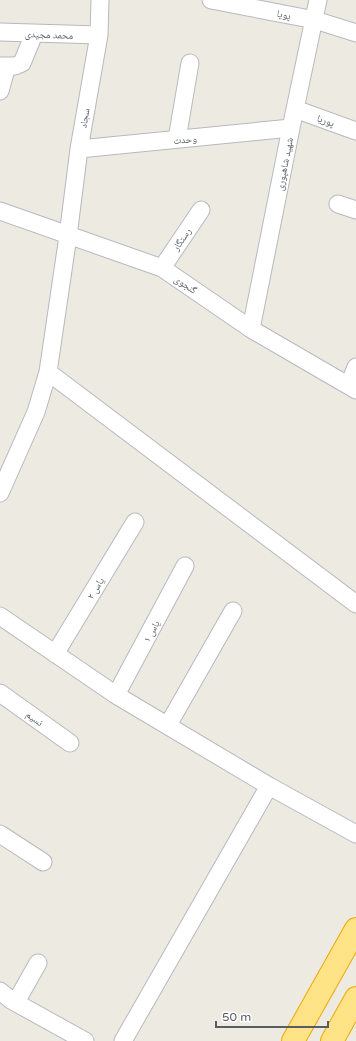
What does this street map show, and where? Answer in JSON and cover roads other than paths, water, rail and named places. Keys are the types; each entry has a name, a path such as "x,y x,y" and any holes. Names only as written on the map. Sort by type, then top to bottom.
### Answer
{"highway":[{"path":"293,1041 356,930"},
{"path":"332,1041 356,998"}],"street":[{"name":"سجاد","path":"0,492 36,412 48,372 68,236 78,149 99,35 100,0"},
{"name":"پویا","path":"211,0 315,20 356,34"},
{"name":"شهید شاهپوری","path":"251,328 318,0"},
{"name":"محمد مجیدی","path":"0,32 99,35"},
{"path":"0,91 4,66 15,66 22,63 34,34"},
{"path":"177,139 190,63"},
{"name":"پوریا","path":"295,109 356,131"},
{"name":"وحدت","path":"78,149 291,128"},
{"path":"338,204 356,210"},
{"name":"رستگار","path":"162,268 201,210"},
{"name":"گنجوی","path":"0,211 162,268 251,328 352,388"},
{"path":"352,388 356,367"},
{"path":"48,372 356,604"},
{"name":"یاس ۲","path":"55,654 135,522"},
{"name":"یاس ۱","path":"116,695 185,566"},
{"path":"168,725 233,611"},
{"path":"0,616 116,695 269,786 356,834"},
{"name":"نسیم","path":"0,692 70,743"},
{"path":"123,1041 269,786"},
{"path":"0,834 43,862"},
{"path":"16,1002 38,962"},
{"path":"0,991 16,1002 84,1041"}]}
